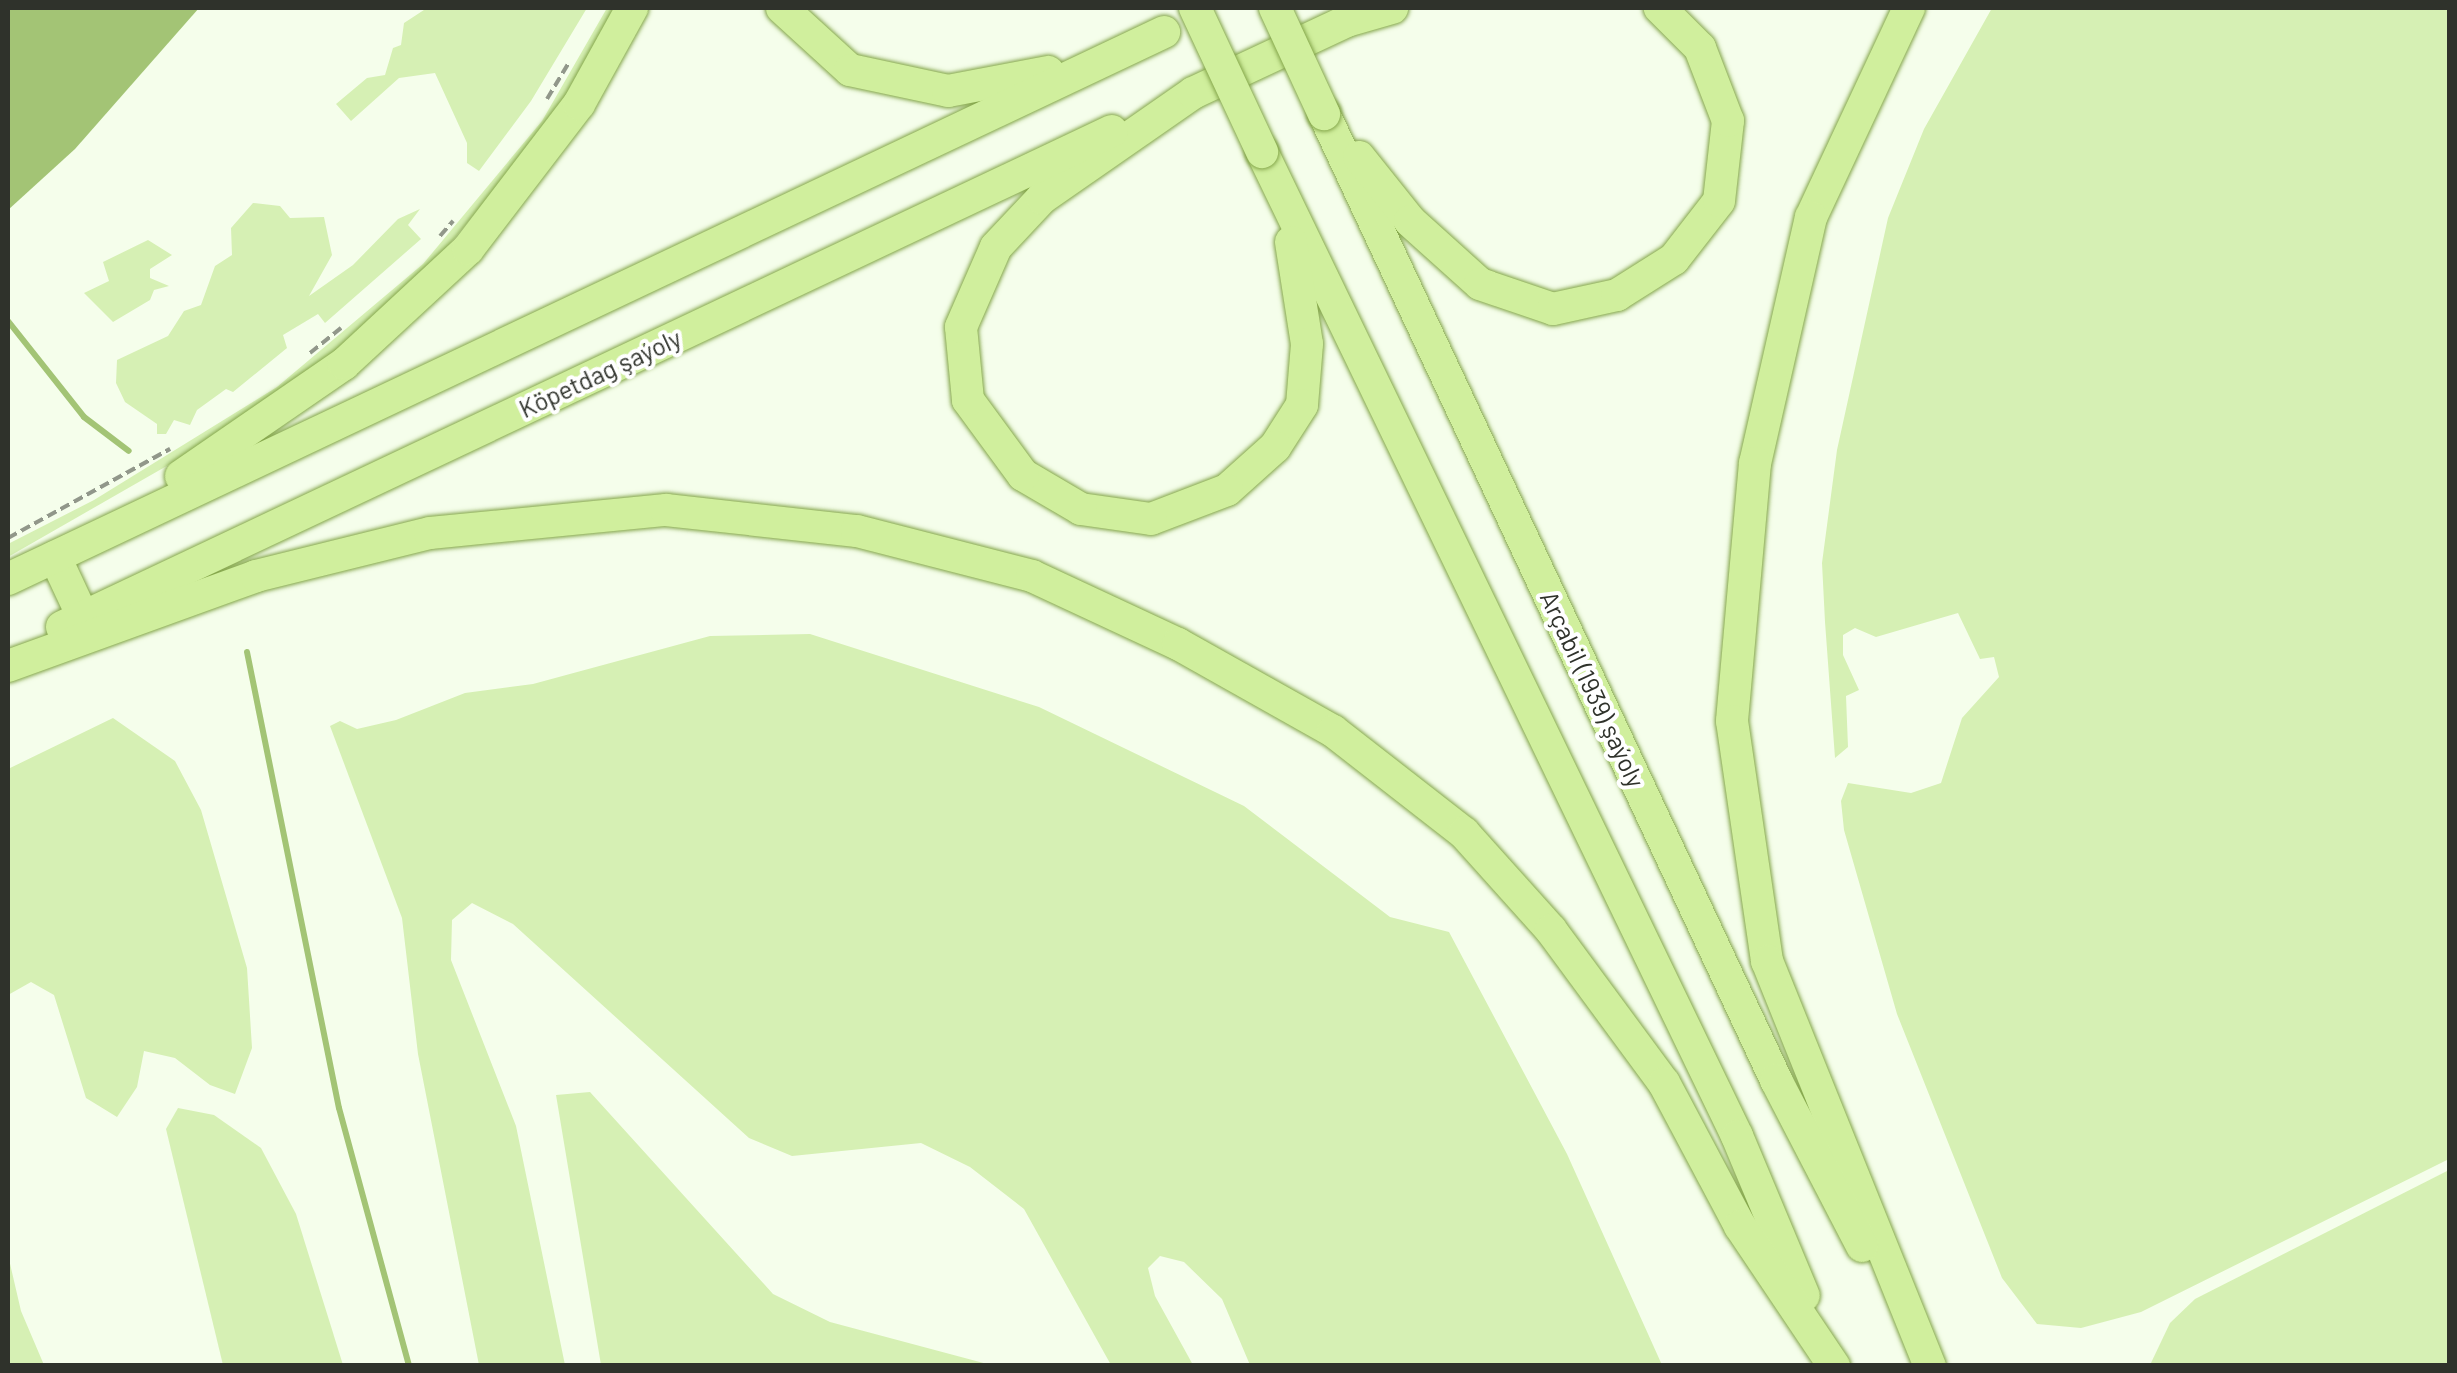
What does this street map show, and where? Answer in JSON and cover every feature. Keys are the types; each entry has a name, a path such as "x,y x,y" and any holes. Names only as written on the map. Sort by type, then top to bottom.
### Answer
{"main road":[{"path":"8,570 216,457 408,309 527,178 579,104 632,8"},
{"path":"782,8 850,70 948,91 1029,79 1164,32"},
{"path":"1194,8 1737,1136 1834,1366"},
{"path":"8,579 1215,8"},
{"name":"Arçabil (1939) şaýoly","path":"1275,8 1776,1080 1927,1366"},
{"path":"1262,152 1300,267 1307,344 1302,405 1275,448 1227,490 1151,519 1081,509 1024,475 968,400 961,327 996,247 1042,198 1193,93 1361,14 1392,8"},
{"path":"1324,114 1410,221 1480,284 1553,310 1617,295 1674,259 1719,201 1728,121 1700,48 1660,8"},
{"path":"1909,8 1811,217 1755,464 1732,720 1767,960 1927,1366"},
{"name":"Köpetdag şaýoly","path":"8,654 1193,93"},
{"path":"8,666 256,576 430,533 666,510 857,531 1032,576 1178,644 1333,731 1464,833 1551,930 1664,1083 1740,1226 1834,1366"},
{"path":"55,557 83,616"}],"path":[{"path":"539,112 572,58"},
{"path":"438,238 458,216"},
{"path":"300,361 348,323"},
{"path":"8,538 176,446"}],"shaded area":[{"path":"8,8 199,8 75,149 8,210"},
{"path":"427,8 587,8 531,101 479,171 467,163 467,143 435,73 399,78 351,121 336,104 367,78 385,75 393,48 401,45 404,23"},
{"path":"607,8 616,8 548,125 428,270 309,375 226,432 8,557 8,544 94,500 277,387 423,264 542,121"},
{"path":"1992,8 2449,8 2449,1159 2141,1312 2081,1328 2037,1324 2002,1278 1897,1014 1844,830 1841,801 1848,783 1911,793 1941,783 1962,718 1999,677 1994,657 1980,659 1958,613 1876,637 1855,628 1843,635 1843,655 1859,690 1846,696 1848,747 1835,758 1825,622 1822,563 1837,450 1888,218 1924,129"},
{"path":"253,203 280,206 290,218 324,217 332,255 309,296 353,265 398,219 420,209 408,225 421,239 325,323 318,314 283,335 287,348 233,392 226,389 197,410 190,425 174,420 166,434 157,434 157,424 125,402 116,383 117,360 168,336 184,311 201,305 215,266 232,255 231,228"},
{"path":"148,240 172,255 150,269 150,278 169,286 154,290 150,300 113,322 84,293 109,281 103,262"},
{"path":"810,634 1039,707 1244,806 1390,917 1449,932 1567,1154 1662,1365 1250,1365 1222,1299 1184,1262 1160,1256 1148,1268 1155,1296 1193,1365 1111,1365 1024,1209 970,1167 921,1143 792,1156 749,1138 513,924 472,903 452,920 451,960 516,1126 565,1365 479,1365 418,1054 402,918 330,726 340,721 357,729 396,720 465,693 533,684 710,636"},
{"path":"113,718 175,761 201,810 247,968 252,1048 235,1094 210,1085 175,1058 144,1051 137,1087 117,1117 86,1098 54,995 31,982 8,995 8,769"},
{"path":"590,1092 773,1294 830,1322 991,1365 601,1365 556,1095"},
{"path":"178,1108 214,1115 261,1148 296,1214 343,1365 223,1365 166,1129"},
{"path":"2449,1170 2449,1365 2150,1365 2170,1323 2195,1299"},
{"path":"8,1255 21,1311 44,1365 8,1365"}],"waterway":[{"path":"8,321 84,417 129,451"},
{"path":"247,652 339,1108 409,1366"}]}
